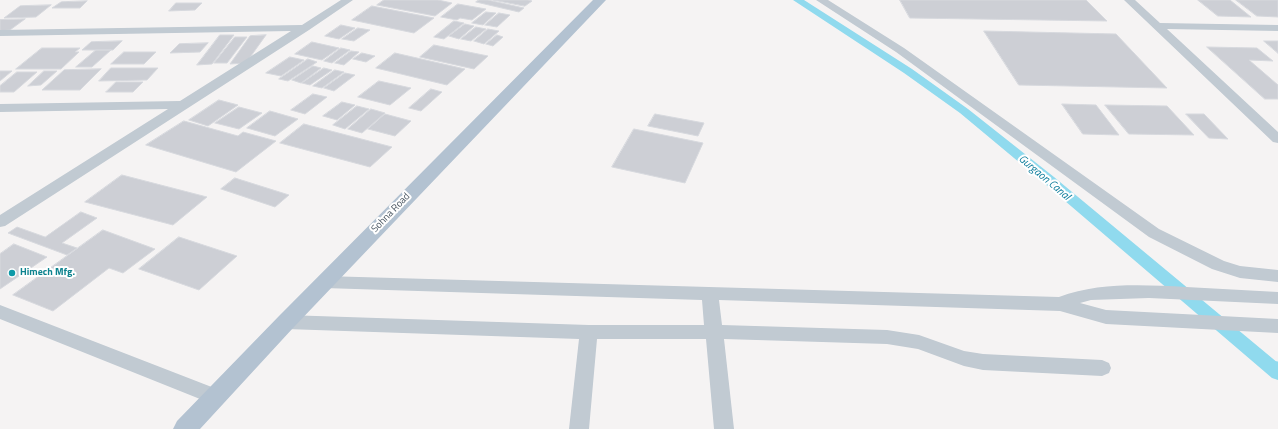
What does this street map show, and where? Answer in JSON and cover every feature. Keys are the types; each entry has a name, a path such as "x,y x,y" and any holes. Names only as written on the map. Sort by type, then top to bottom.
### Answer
{"main road":[{"name":"Sohna Road","path":"185,429 324,282 600,0"}],"street":[{"path":"0,222 348,0"},
{"path":"821,0 900,50 1154,233 1218,265 1240,272 1278,276"},
{"path":"1129,0 1278,139"},
{"path":"1157,26 1278,28"},
{"path":"0,33 305,28"},
{"path":"0,108 185,105"},
{"path":"324,282 1060,304 1106,317 1278,326"},
{"path":"1060,304 1080,296 1091,294 1149,292 1278,298"},
{"path":"710,294 724,429"},
{"path":"0,312 215,397"},
{"path":"286,322 589,332 714,332 887,337 919,342 964,358 984,362 1102,368"},
{"path":"579,429 589,332"}],"building":[{"path":"384,0 438,0 452,3 435,16 377,5"},
{"path":"479,0 488,0 524,8 519,12 476,2"},
{"path":"493,0 528,0 532,1 525,6"},
{"path":"900,0 1086,0 1107,21 910,18"},
{"path":"1198,0 1230,0 1251,17 1218,16"},
{"path":"1236,0 1278,0 1278,17 1257,16"},
{"path":"87,1 80,8 52,8 61,2"},
{"path":"176,3 202,3 195,10 169,11"},
{"path":"458,4 486,9 472,20 460,18 457,20 441,17"},
{"path":"51,5 36,17 4,18 20,6"},
{"path":"372,6 434,18 414,33 352,20"},
{"path":"486,12 496,13 483,25 472,23"},
{"path":"499,13 510,15 497,27 485,25"},
{"path":"25,19 10,30 0,31 0,20"},
{"path":"454,21 464,23 444,39 434,37"},
{"path":"465,24 474,26 459,39 449,36"},
{"path":"341,25 355,28 339,39 325,36"},
{"path":"476,27 486,29 471,41 461,39"},
{"path":"358,28 370,30 354,41 342,39"},
{"path":"488,29 499,31 484,44 474,41"},
{"path":"984,31 1116,34 1167,88 1019,85"},
{"path":"220,35 234,35 212,64 197,65"},
{"path":"266,35 246,63 230,64 250,36"},
{"path":"497,35 503,37 493,46 486,44"},
{"path":"235,37 247,37 227,63 214,63"},
{"path":"122,41 113,50 82,50 91,42"},
{"path":"1264,41 1278,41 1278,53"},
{"path":"312,42 339,48 322,60 295,54"},
{"path":"208,43 200,52 170,53 179,44"},
{"path":"434,45 488,56 474,69 420,57"},
{"path":"1207,47 1257,48 1273,61 1249,60 1278,85 1278,99 1265,99"},
{"path":"42,48 80,48 75,52 79,52 61,69 16,69"},
{"path":"341,48 350,50 332,63 324,61"},
{"path":"96,50 111,50 92,67 76,67"},
{"path":"351,51 359,52 344,65 335,63"},
{"path":"124,52 156,52 144,64 111,64"},
{"path":"362,53 375,56 366,62 353,59"},
{"path":"395,53 465,69 447,85 376,68"},
{"path":"290,57 304,60 281,76 266,73"},
{"path":"308,59 317,62 288,81 279,79"},
{"path":"313,66 321,68 301,83 292,80"},
{"path":"111,68 158,68 147,80 99,81"},
{"path":"324,68 332,70 310,85 302,83"},
{"path":"101,69 80,90 42,90 64,70"},
{"path":"335,70 344,72 322,88 313,86"},
{"path":"0,71 12,71 0,81"},
{"path":"44,71 57,71 41,85 28,86"},
{"path":"17,72 37,72 14,92 0,92 0,86"},
{"path":"345,73 355,75 334,91 324,88"},
{"path":"379,81 411,88 390,105 358,97"},
{"path":"116,82 143,82 133,92 106,92"},
{"path":"431,89 442,92 421,111 409,108"},
{"path":"313,94 327,97 305,114 291,110"},
{"path":"219,100 238,105 208,126 189,120"},
{"path":"342,102 355,105 337,120 323,116"},
{"path":"1062,104 1096,105 1119,135 1083,134"},
{"path":"1105,105 1167,106 1194,135 1129,134"},
{"path":"357,106 369,109 345,129 333,125"},
{"path":"239,107 262,113 239,129 215,123"},
{"path":"371,109 385,113 362,133 348,129"},
{"path":"270,111 298,119 275,136 247,128"},
{"path":"385,114 411,121 395,136 368,129"},
{"path":"655,114 704,123 698,136 648,126"},
{"path":"1186,114 1204,114 1228,139 1209,138"},
{"path":"184,121 238,136 243,132 276,141 236,172 146,145"},
{"path":"304,124 392,147 370,167 280,143"},
{"path":"634,129 703,143 685,183 612,167"},
{"path":"122,175 207,197 173,225 85,202"},
{"path":"235,178 289,195 275,207 221,189"},
{"path":"81,212 97,218 62,243 77,248 67,255 8,233 17,227 45,237"},
{"path":"103,230 155,249 123,273 109,268 53,311 13,295"},
{"path":"179,237 237,256 199,290 139,269"},
{"name":"Himech Mfg.","path":"14,244 47,257 0,289 0,254"}],"waterway":[{"name":"Gurgaon Canal","path":"798,0 908,71 964,111 1049,180 1278,373"},
{"name":"Gurgaon Canal","path":"1266,363 1278,364"}],"place":[{"name":"Himech Mfg.","path":"12,273"}]}
